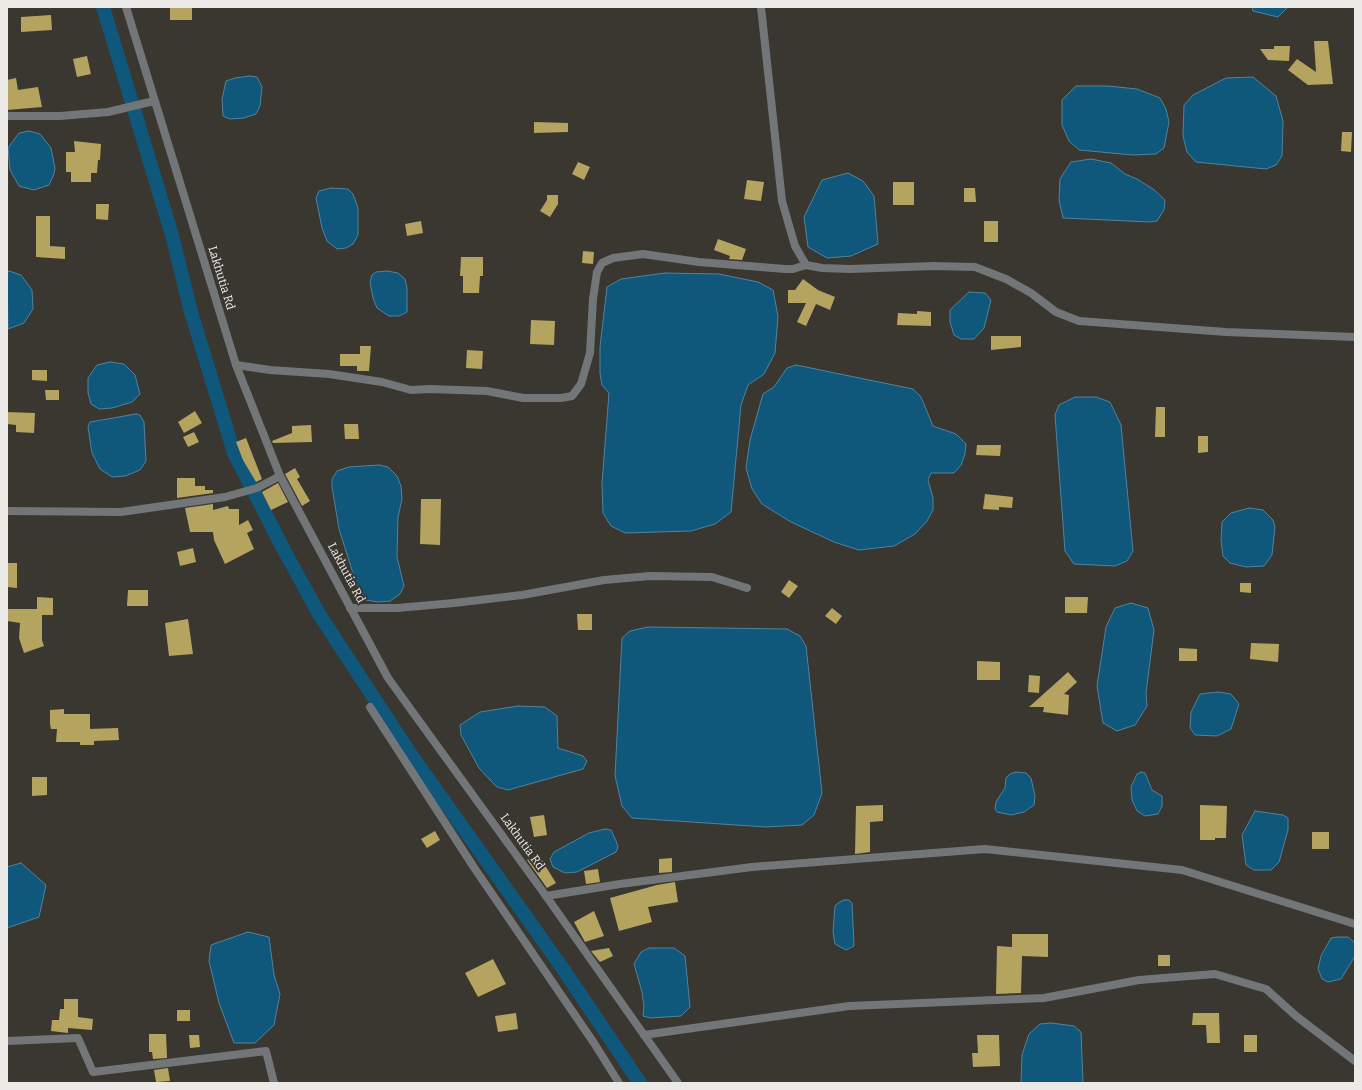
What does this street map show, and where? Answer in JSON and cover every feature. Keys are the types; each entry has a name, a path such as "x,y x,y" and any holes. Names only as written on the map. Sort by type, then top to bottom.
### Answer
{"street":[{"name":"Lakhutia Rd","path":"126,7 236,366 280,476 388,678 546,896 678,1083"},
{"path":"761,7 782,201 795,246 806,265"},
{"path":"7,116 60,116 108,112 154,101"},
{"path":"236,366 329,374 382,382 411,390 429,389 487,391 523,398 561,398 572,396 581,384 590,353 593,299 597,272 602,263 613,258 643,254 699,262 786,269 793,269 806,265 822,268 850,269 934,266 975,267 1006,278 1031,293 1056,312 1079,321 1226,332 1355,337"},
{"path":"7,512 122,512 225,497 257,488 280,476"},
{"path":"350,608 397,608 454,603 522,595 604,580 650,576 712,577 747,588"},
{"path":"370,707 475,869 594,1043 619,1083"},
{"path":"546,896 620,884 752,867 985,849 1182,870 1355,924"},
{"path":"644,1036 849,1006 1044,998 1139,980 1215,974 1266,989 1296,1016 1355,1061"},
{"path":"7,1041 78,1038 93,1072 266,1051 274,1083"}],"water":[{"path":"1252,7 1288,7 1278,17 1253,11"},
{"path":"249,76 257,77 262,87 260,106 256,114 244,118 230,119 223,116 222,99 226,81"},
{"path":"1253,77 1276,96 1283,121 1282,156 1276,165 1266,169 1196,162 1187,152 1183,136 1184,105 1193,95 1226,78"},
{"path":"1076,86 1108,86 1137,89 1160,98 1166,109 1169,122 1164,148 1156,154 1133,155 1079,150 1069,141 1062,125 1062,100"},
{"path":"29,131 40,134 51,148 55,168 49,185 34,190 19,186 10,170 8,148 19,133"},
{"path":"1091,159 1111,163 1125,174 1137,179 1153,189 1165,200 1164,210 1157,221 1150,222 1063,218 1059,200 1060,179 1071,162"},
{"path":"848,173 863,181 874,196 878,244 851,256 827,258 808,247 804,217 822,180"},
{"path":"331,188 348,189 353,194 358,208 358,235 353,244 346,248 337,249 327,241 322,228 316,198 319,191"},
{"path":"9,271 21,275 32,290 33,309 24,323 8,329 7,272"},
{"path":"387,271 398,273 405,279 407,288 407,312 399,316 389,316 377,308 373,298 370,282 372,275 376,272"},
{"path":"665,273 719,274 758,282 773,290 778,316 775,353 764,374 748,385 741,405 731,512 715,524 691,531 625,533 611,526 603,513 602,483 609,393 602,385 600,373 600,347 607,287 621,279"},
{"path":"969,292 985,293 991,300 984,328 974,339 961,339 954,335 950,322 950,310"},
{"path":"110,362 124,364 135,375 140,394 132,402 112,408 99,409 91,404 88,393 88,378 97,365"},
{"path":"796,365 913,389 921,397 933,426 956,434 966,444 965,454 961,465 954,473 931,473 928,480 933,498 933,510 927,521 915,534 894,546 859,550 834,542 791,522 762,504 752,489 746,468 750,440 763,394 774,387 787,368"},
{"path":"1075,397 1096,397 1110,402 1121,425 1133,551 1127,561 1115,566 1074,564 1065,551 1055,415 1059,405"},
{"path":"136,414 140,415 144,422 146,461 140,470 125,476 112,477 100,469 92,453 88,427 90,422"},
{"path":"379,465 388,467 397,476 401,486 402,499 398,517 397,557 404,586 400,594 390,601 378,602 366,600 357,586 339,529 332,479 337,471 349,467"},
{"path":"1249,508 1263,510 1273,520 1275,527 1272,555 1264,566 1246,567 1230,563 1223,556 1221,540 1222,522 1231,513"},
{"path":"1131,603 1148,608 1154,630 1146,693 1147,706 1135,725 1117,731 1103,723 1097,686 1106,627 1115,608"},
{"path":"648,627 787,629 800,636 806,646 822,793 814,815 802,825 766,827 632,818 622,806 615,776 622,638 630,631"},
{"path":"1218,692 1231,694 1239,704 1231,729 1217,736 1195,735 1190,728 1191,712 1200,694"},
{"path":"518,706 545,707 557,716 558,748 583,756 587,761 583,769 508,790 497,787 479,768 461,735 460,725 480,712"},
{"path":"1016,772 1026,773 1031,778 1035,796 1034,805 1024,812 1011,815 997,812 995,809 996,802 1005,788 1006,778 1010,774"},
{"path":"1141,772 1145,773 1152,790 1162,796 1162,806 1158,814 1145,816 1137,811 1132,800 1131,787 1137,774"},
{"path":"1255,811 1283,815 1288,818 1288,830 1279,862 1271,870 1254,870 1246,865 1242,835"},
{"path":"605,829 611,830 618,847 616,852 577,872 565,873 553,867 550,859 554,852 589,833"},
{"path":"21,863 46,885 39,917 7,928 7,867"},
{"path":"844,900 849,900 852,903 854,946 846,950 835,944 833,932 835,906"},
{"path":"248,932 269,937 274,975 280,994 274,1025 255,1043 234,1043 219,1003 209,961 211,945"},
{"path":"1348,937 1355,943 1355,956 1341,979 1328,982 1322,979 1318,969 1321,956 1331,938"},
{"path":"649,948 674,948 685,956 690,1007 681,1016 650,1018 643,1016 644,1007 642,992 634,964 641,952"},
{"path":"1051,1023 1074,1026 1081,1032 1083,1083 1021,1083 1022,1055 1029,1034 1040,1024"}],"building":[{"path":"170,7 192,7 192,20 170,20"},
{"path":"51,15 52,30 21,32 21,17"},
{"path":"1314,41 1328,41 1333,84 1308,85 1288,70 1297,59 1316,72"},
{"path":"1274,46 1290,46 1289,61 1268,60 1260,49 1274,49"},
{"path":"87,56 91,74 77,77 73,59"},
{"path":"16,78 18,90 38,87 42,107 7,110 7,80"},
{"path":"534,122 568,123 568,132 534,133"},
{"path":"1342,132 1352,132 1351,152 1341,151"},
{"path":"74,141 101,144 97,173 91,173 91,182 71,182 71,172 66,172 66,152 75,152"},
{"path":"578,162 590,167 584,180 572,174"},
{"path":"747,180 764,182 761,201 744,199"},
{"path":"893,182 914,182 914,205 893,205"},
{"path":"964,188 975,188 976,202 964,202"},
{"path":"547,195 558,195 558,204 550,217 540,211 547,200"},
{"path":"96,204 109,204 108,220 96,219"},
{"path":"36,216 50,216 50,246 65,247 65,259 36,257"},
{"path":"421,221 423,233 407,236 405,224"},
{"path":"984,221 998,221 998,242 984,242"},
{"path":"718,239 746,249 742,260 729,259 730,256 714,250"},
{"path":"583,251 594,252 593,264 582,263"},
{"path":"461,257 483,257 483,276 480,276 479,293 463,293 463,276 460,276"},
{"path":"803,279 818,290 835,297 830,310 816,304 806,326 797,322 806,303 788,303 788,290 795,290"},
{"path":"917,311 931,312 931,326 897,325 898,313 917,314"},
{"path":"531,320 555,321 554,345 530,344"},
{"path":"991,336 1021,336 1021,347 991,350"},
{"path":"360,346 371,346 369,371 357,371 357,366 340,366 340,354 360,354"},
{"path":"467,350 483,351 482,369 466,368"},
{"path":"32,370 47,370 47,381 32,380"},
{"path":"45,390 59,390 59,400 46,400"},
{"path":"1156,407 1165,407 1165,437 1155,437"},
{"path":"195,411 202,423 184,433 178,422"},
{"path":"7,412 35,413 34,433 16,432 16,425 7,424"},
{"path":"344,424 358,424 359,439 345,439"},
{"path":"311,425 312,442 273,443 272,441 292,433 292,426"},
{"path":"194,432 199,442 188,447 183,437"},
{"path":"1198,436 1208,436 1208,452 1198,453"},
{"path":"246,438 262,479 256,482 243,460 236,442"},
{"path":"977,445 1001,445 1000,456 976,455"},
{"path":"295,468 300,477 297,479 310,501 302,506 285,474"},
{"path":"177,478 195,478 195,486 205,486 205,490 213,490 213,493 177,498"},
{"path":"278,483 288,502 271,510 262,492"},
{"path":"985,494 1013,497 1012,508 999,507 999,510 983,509"},
{"path":"421,499 441,499 440,545 420,544"},
{"path":"213,504 213,510 228,506 229,509 239,509 239,525 248,520 253,530 247,533 254,549 225,564 214,540 213,532 190,532 185,508"},
{"path":"193,548 196,562 180,566 177,552"},
{"path":"7,563 17,563 17,588 7,587"},
{"path":"789,580 798,586 789,598 781,592"},
{"path":"1240,583 1251,583 1251,593 1240,592"},
{"path":"128,590 148,590 148,606 127,606"},
{"path":"37,597 53,598 53,615 42,615 42,640 44,646 24,653 19,638 20,623 7,621 7,609 37,609"},
{"path":"1065,597 1088,597 1087,613 1065,613"},
{"path":"832,608 842,616 836,624 825,616"},
{"path":"577,614 592,614 592,630 578,630"},
{"path":"188,619 193,654 169,656 165,623"},
{"path":"1251,643 1279,644 1278,662 1250,659"},
{"path":"1179,648 1197,649 1197,661 1179,661"},
{"path":"977,661 1000,662 1000,680 977,680"},
{"path":"1068,672 1077,682 1064,694 1069,695 1068,715 1043,712 1044,707 1029,707"},
{"path":"1029,675 1040,676 1039,693 1028,692"},
{"path":"64,709 64,714 90,714 90,729 118,728 119,740 94,741 94,745 80,745 80,742 56,742 57,729 51,729 50,710"},
{"path":"32,777 47,777 47,795 32,796"},
{"path":"883,805 883,821 870,822 870,852 855,854 856,806"},
{"path":"1200,805 1227,806 1226,838 1200,840"},
{"path":"544,815 547,835 534,837 530,817"},
{"path":"435,831 440,840 427,848 421,839"},
{"path":"1312,832 1329,832 1329,849 1312,849"},
{"path":"538,854 556,883 547,888 527,860"},
{"path":"672,858 672,872 659,873 659,859"},
{"path":"598,869 600,882 586,884 584,871"},
{"path":"675,882 678,902 648,907 652,922 619,931 610,898 657,885"},
{"path":"594,911 604,936 585,942 574,922"},
{"path":"1012,934 1048,934 1048,957 1022,956 1021,993 996,994 997,946 1012,947"},
{"path":"609,948 613,956 600,962 591,951"},
{"path":"1158,955 1170,955 1170,966 1158,966"},
{"path":"493,959 506,984 478,997 465,973"},
{"path":"64,999 78,999 78,1017 93,1019 92,1030 68,1028 68,1033 51,1031 52,1020 59,1020 60,1009 64,1009"},
{"path":"177,1010 190,1010 190,1021 177,1021"},
{"path":"516,1013 518,1029 498,1032 495,1016"},
{"path":"1193,1013 1219,1013 1220,1043 1207,1043 1206,1025 1192,1025"},
{"path":"149,1034 166,1034 167,1058 153,1059 152,1052 149,1052"},
{"path":"189,1035 199,1035 200,1047 190,1048"},
{"path":"977,1035 999,1035 1000,1066 973,1067 972,1053 978,1053"},
{"path":"1244,1035 1257,1035 1257,1052 1244,1052"},
{"path":"168,1068 170,1081 156,1082 154,1070"}],"waterway":[{"path":"103,7 172,235 191,312 234,453 319,614 410,753 561,966 640,1083"}]}
